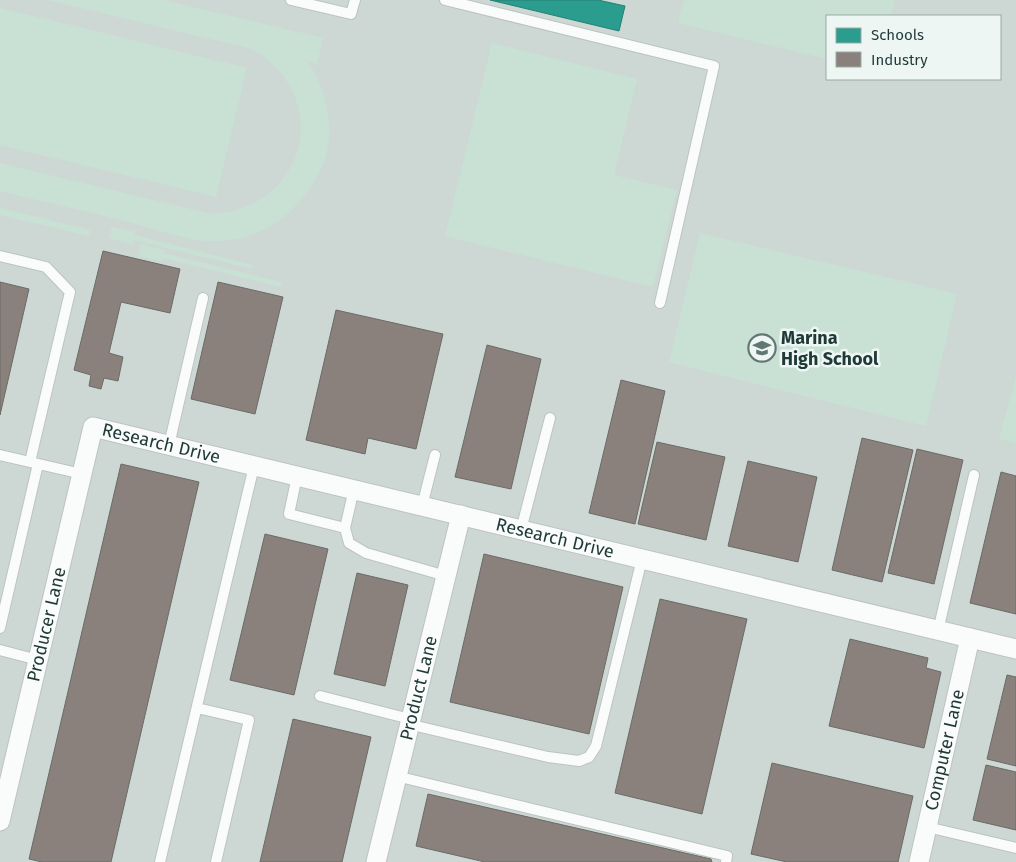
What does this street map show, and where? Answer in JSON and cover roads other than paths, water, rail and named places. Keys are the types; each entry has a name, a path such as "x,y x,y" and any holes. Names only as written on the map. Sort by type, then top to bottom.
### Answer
{"street":[{"name":"Research Drive","path":"93,427 1016,649"},
{"name":"Producer Lane","path":"0,821 93,427"},
{"name":"Product Lane","path":"376,862 461,515"},
{"name":"Computer Lane","path":"919,862 970,638"}],"lane":[{"path":"291,0 351,14 355,0"},
{"path":"446,0 714,66 660,303"},
{"path":"0,256 46,267 70,292 0,628"},
{"path":"169,445 203,298"},
{"path":"521,530 550,418"},
{"path":"0,454 82,474"},
{"path":"422,506 435,455"},
{"path":"160,862 254,466"},
{"path":"938,631 974,475"},
{"path":"297,476 288,514 345,528"},
{"path":"354,489 345,528 349,543 366,553 446,576"},
{"path":"320,696 409,722 548,757 578,761 589,757 596,746 642,559"},
{"path":"0,650 38,660"},
{"path":"197,708 248,720 216,862"},
{"path":"396,776 727,856 726,862"},
{"path":"927,827 1016,848"}],"place":[{"name":"Marina High School","path":"762,348"}]}
